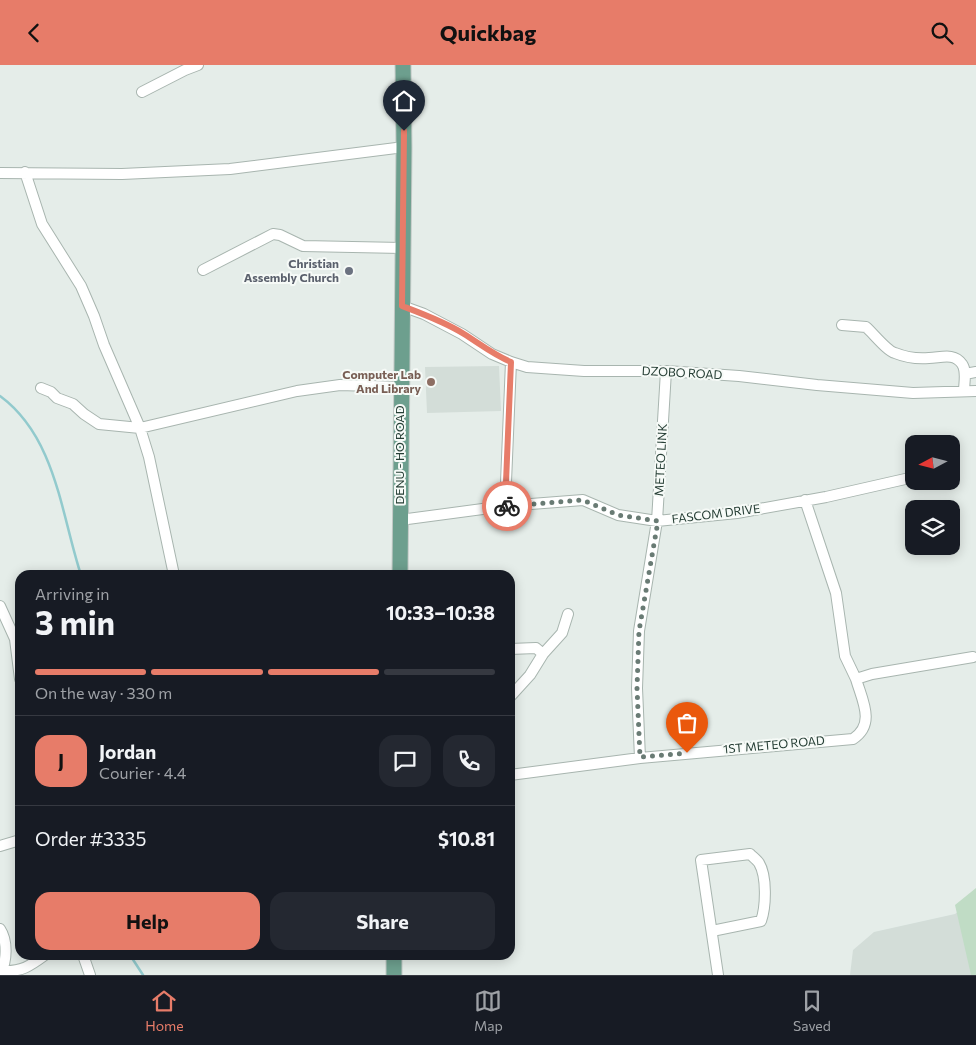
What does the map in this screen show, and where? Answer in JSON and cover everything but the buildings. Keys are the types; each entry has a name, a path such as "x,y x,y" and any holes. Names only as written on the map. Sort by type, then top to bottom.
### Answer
{"main road":[{"name":"DENU - HO ROAD","path":"400,570 403,65"},
{"path":"394,960 394,975"}],"street":[{"path":"142,92 198,65"},
{"path":"0,173 122,174 230,169 404,147"},
{"path":"25,172 42,224 81,286 104,345 140,427 149,457 173,570"},
{"path":"203,269 273,234 280,235 302,246 402,248"},
{"name":"DZOBO ROAD","path":"402,306 424,314 462,333 492,353 527,367 584,371 666,371 913,393 976,391"},
{"path":"842,325 866,327 892,353 907,357 929,358 947,356 956,359 962,364 965,374 964,391"},
{"path":"505,506 511,362"},
{"name":"METEO LINK","path":"640,757 637,688 639,631 658,521 666,371"},
{"path":"965,374 976,372"},
{"path":"41,388 51,392 57,398 74,403 84,414 99,424 140,427 297,391 340,385 401,387"},
{"name":"FASCOM DRIVE","path":"400,520 505,506 583,500 618,515 658,521 737,513 905,479"},
{"path":"805,500 834,587 845,656 856,679 872,674 973,657"},
{"path":"0,606 15,639"},
{"path":"515,692 562,633 568,613"},
{"path":"515,649 536,648 544,654"},
{"name":"1ST METEO ROAD","path":"515,774 640,757 853,739 860,735 866,724 866,716 856,679"},
{"path":"0,847 15,842"},
{"path":"712,931 761,921 765,909 765,886 760,864 750,855 701,860 718,975"},
{"path":"0,929 6,946 1,972 16,971 30,966 38,960"},
{"path":"85,960 90,975"}],"shaded area":[{"path":"499,366 501,411 427,413 425,367"},
{"path":"976,897 976,975 850,975 853,950 874,932 955,914"}],"green space":[{"path":"976,888 976,975 971,975 955,905"}],"waterway":[{"path":"0,396 19,413 45,455 54,478 80,570"},
{"path":"133,960 143,975"}],"way so far":[{"path":"507,506 583,500 618,515 658,521 639,631 637,688 640,757 687,753"}],"place":[{"name":"Christian Assembly Church","path":"349,271"},
{"name":"Computer Lab And Library","path":"431,382"}],"route":[{"path":"404,131 402,306 424,314 462,333 492,353 511,362 505,506 507,506"}]}
